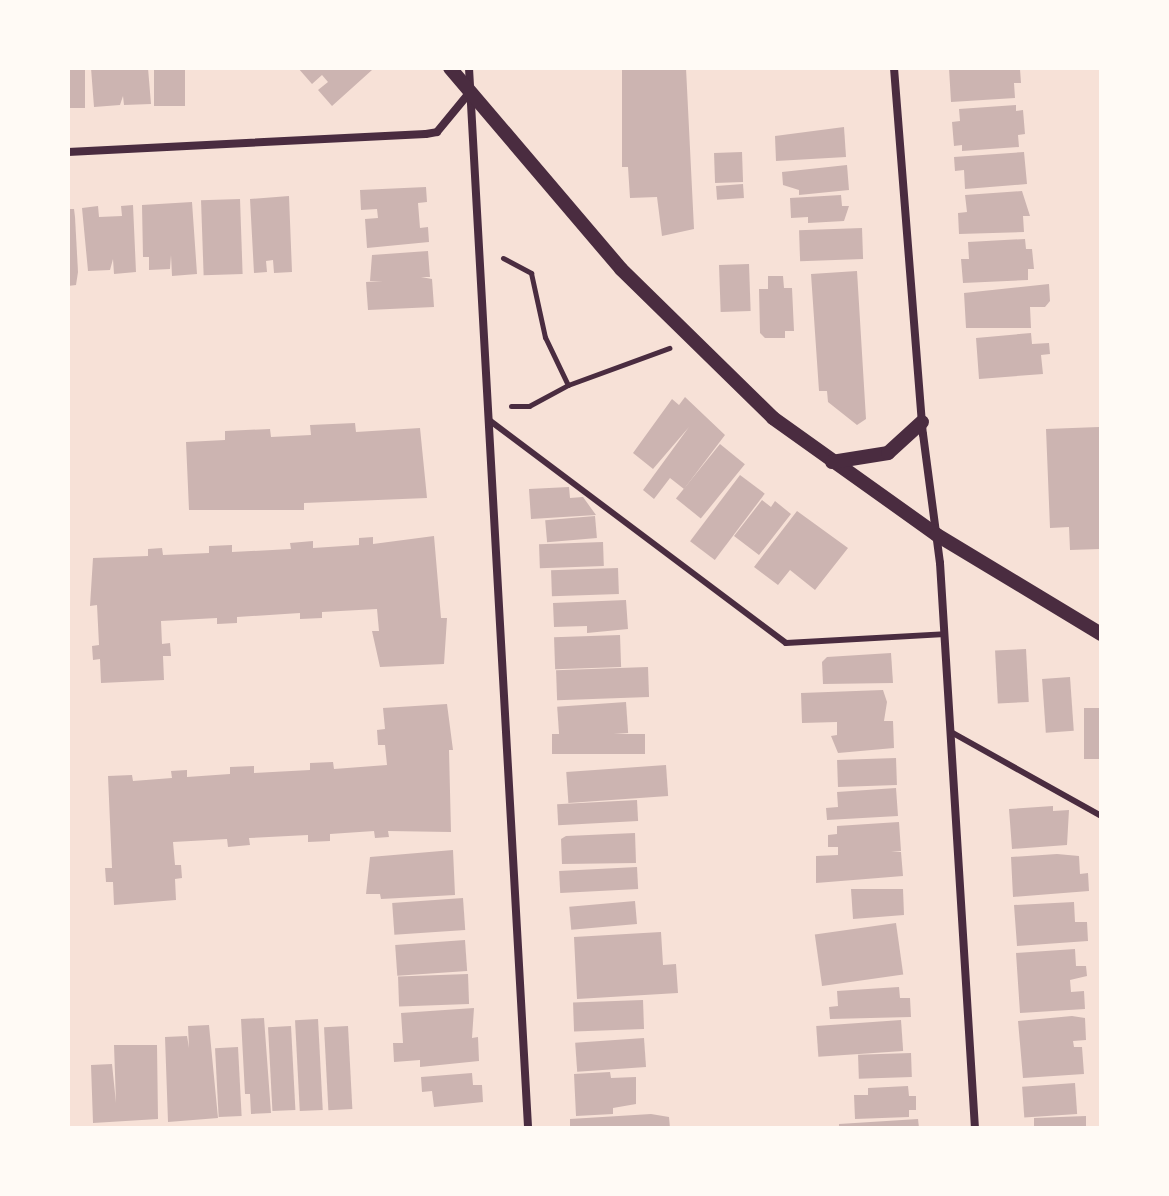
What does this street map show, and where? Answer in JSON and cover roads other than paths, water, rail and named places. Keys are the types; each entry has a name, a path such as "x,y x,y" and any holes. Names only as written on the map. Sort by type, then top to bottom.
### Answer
{"street":[{"path":"450,68 682,334 773,418 937,535 1101,634"},
{"path":"469,68 528,1128"},
{"path":"894,68 922,422 937,535 945,634 975,1128"},
{"path":"68,152 426,134 437,132 470,92"},
{"path":"832,462 888,453 922,422"}],"lane":[{"path":"489,420 786,643 945,634"},
{"path":"951,732 1101,816"}]}
